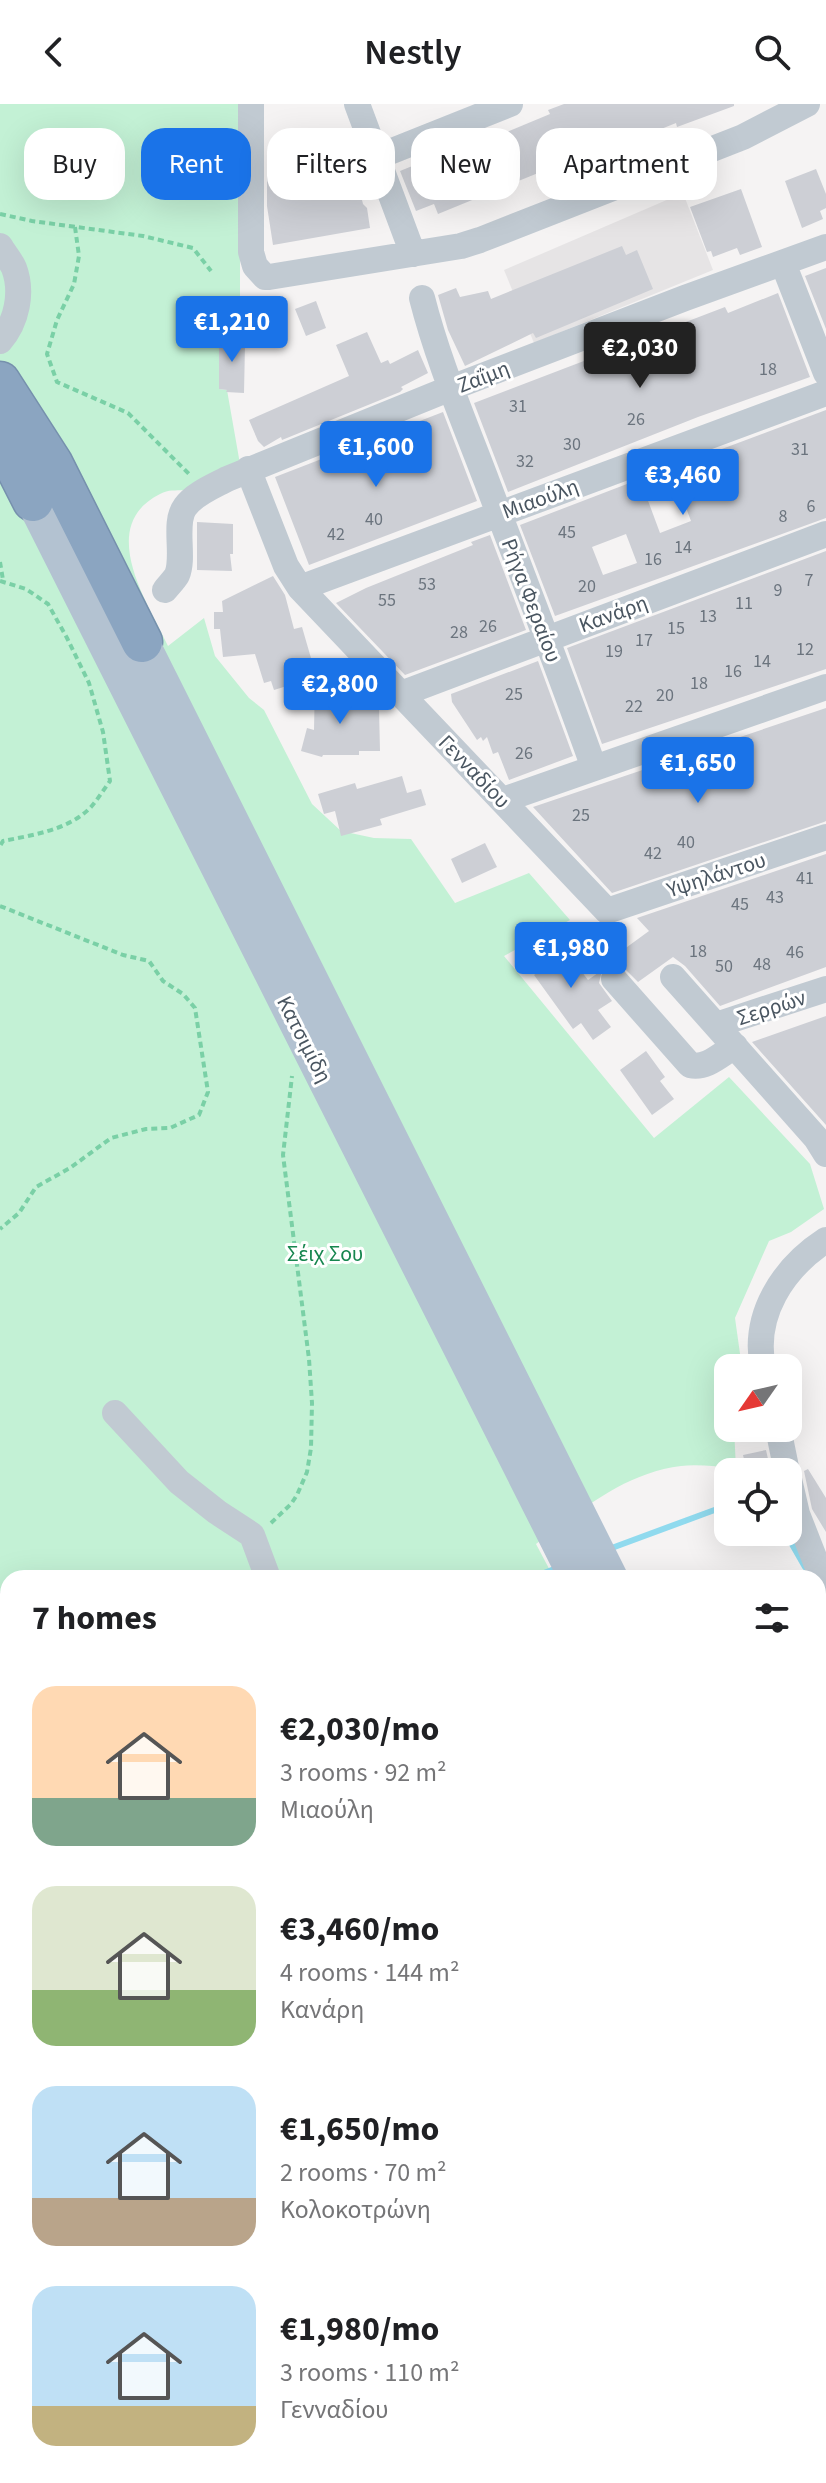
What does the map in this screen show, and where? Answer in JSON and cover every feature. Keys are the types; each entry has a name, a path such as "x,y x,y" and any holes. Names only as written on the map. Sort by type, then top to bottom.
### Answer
{"highway":[{"path":"1,345 52,463 142,642"},
{"path":"0,382 52,463"},
{"path":"0,436 33,501"},
{"path":"0,460 33,501"}],"main road":[{"name":"Κατσιμίδη","path":"33,501 570,1532"},
{"name":"Κατσιμίδη","path":"142,642 589,1570"}],"street":[{"path":"251,104 251,252 260,274 269,277 461,246 490,237 743,137 807,104"},
{"path":"357,104 366,128"},
{"path":"395,150 510,104"},
{"path":"393,200 413,254"},
{"path":"0,246 14,267 19,295 13,319 1,345"},
{"name":"Ζαΐμη","path":"165,590 176,577 184,508 206,491 248,469 685,298 826,247"},
{"path":"783,263 826,373"},
{"name":"Ρήγα Φεραίου","path":"422,298 451,388 594,768"},
{"name":"Μιαούλη","path":"300,588 826,393"},
{"name":"Γενναδίου","path":"248,469 286,566 300,588 607,911"},
{"name":"Κανάρη","path":"401,694 826,534"},
{"path":"503,800 826,687"},
{"name":"Υψηλάντου","path":"607,911 826,837"},
{"path":"673,977 816,1138 826,1154"},
{"path":"614,979 690,1065 706,1064 735,1046"},
{"name":"Σερρών","path":"716,1025 826,989"},
{"path":"762,1354 760,1337 773,1296 793,1267 826,1240"},
{"path":"115,1413 179,1482 252,1535 265,1570"},
{"path":"802,1527 819,1570"}],"path":[{"path":"0,214 143,236 193,248 211,271"},
{"path":"75,227 79,256 74,284 57,320 47,354 57,382 128,413 206,491"},
{"path":"0,562 2,580 26,589 48,604 67,638 89,683 103,732 110,781 90,808 66,825 3,841 0,846"},
{"path":"0,906 123,955 149,961 163,981 183,994 195,1008 208,1092 199,1115 170,1128 146,1129 111,1138 70,1168 36,1187 19,1213 0,1229"},
{"path":"252,1535 276,1519 291,1504 302,1485 311,1448 309,1359 283,1155 293,1069"}],"shaded area":[{"path":"667,200 686,200 713,270 534,343 504,270"}],"green space":[{"name":"Σέιχ Σου","path":"0,104 240,104 240,128 141,128 141,200 240,200 240,298 219,345 219,389 227,390 240,464 190,489 160,494 141,508 131,525 129,545 132,566 168,646 204,618 215,656 249,698 264,710 312,804 341,831 374,838 411,839 455,903 529,873 570,920 504,956 654,1138 729,1077 810,1164 824,1209 791,1232 769,1241 735,1318 740,1354 714,1354 714,1442 735,1442 736,1458 714,1458 714,1466 688,1465 660,1470 640,1476 604,1495 536,1544 550,1570 0,1570"}],"building":[{"path":"564,104 734,104 677,127 676,123 664,128 536,128 536,174 520,180 520,128 516,128 550,114 548,110"},
{"path":"411,167 411,198 400,171"},
{"path":"816,169 826,194 826,208 820,211 823,219 802,228 785,181"},
{"path":"741,189 762,247 740,255 737,248 713,257 711,251 707,252 690,207"},
{"path":"267,200 362,200 367,208 370,228 273,245"},
{"path":"412,200 472,200 438,214 434,204 416,211"},
{"path":"622,246 626,255 637,250 653,289 536,338 533,333 465,366 448,330 438,295 456,288 460,297 488,291 491,299"},
{"path":"826,268 826,329 805,276"},
{"path":"778,293 810,377 698,417 508,492 474,403 725,307 728,313"},
{"path":"316,301 326,328 306,336 295,309"},
{"path":"367,332 381,363 388,360 390,364 418,350 428,373 401,387 400,392 282,440 281,437 264,447 249,420 349,376 336,345"},
{"path":"224,333 237,336 245,345 244,393 219,389 219,346"},
{"path":"826,410 826,518 555,616 520,525 640,479 660,533 691,521 671,468","holes":["626,534 637,563 603,575 592,547"]},
{"path":"443,412 477,501 309,565 275,477"},
{"path":"197,522 233,524 232,571 197,570"},
{"path":"490,535 526,630 405,675 336,603 473,545 471,542"},
{"path":"826,551 826,669 602,744 567,648"},
{"path":"273,576 285,595 294,629 302,627 313,665 318,664 322,678 274,690 271,681 264,683 255,654 223,657 220,629 214,629 214,612 223,612 222,601"},
{"path":"538,661 573,756 509,780 498,752 493,754 487,737 483,741 481,737 477,740 452,702 451,694"},
{"path":"315,681 333,681 333,688 338,688 337,708 379,709 380,751 322,757 301,751 307,728 314,730"},
{"path":"826,708 824,822 612,893 533,807"},
{"path":"402,776 407,793 421,789 426,805 380,819 382,825 341,836 335,811 324,814 318,794 355,783 357,789"},
{"path":"485,843 497,867 462,883 451,859"},
{"path":"826,854 826,967 720,1006 685,966 673,957 638,982 620,964 608,965 614,960 612,958 649,931 637,918"},
{"path":"538,943 553,961 566,951 588,980 602,970 599,983 612,1001 598,1010 611,1027 593,1040 581,1023 573,1029 534,975 537,973 522,956"},
{"path":"826,1016 826,1125 752,1042"},
{"path":"646,1051 665,1077 660,1081 674,1099 652,1115 620,1070"},
{"path":"766,1450 768,1458 744,1458 743,1455"},
{"path":"808,1469 826,1498 826,1532 812,1509 804,1471"}],"waterway":[{"path":"609,1549 714,1510"},
{"path":"793,1546 805,1567"},
{"path":"552,1570 557,1568"}]}
